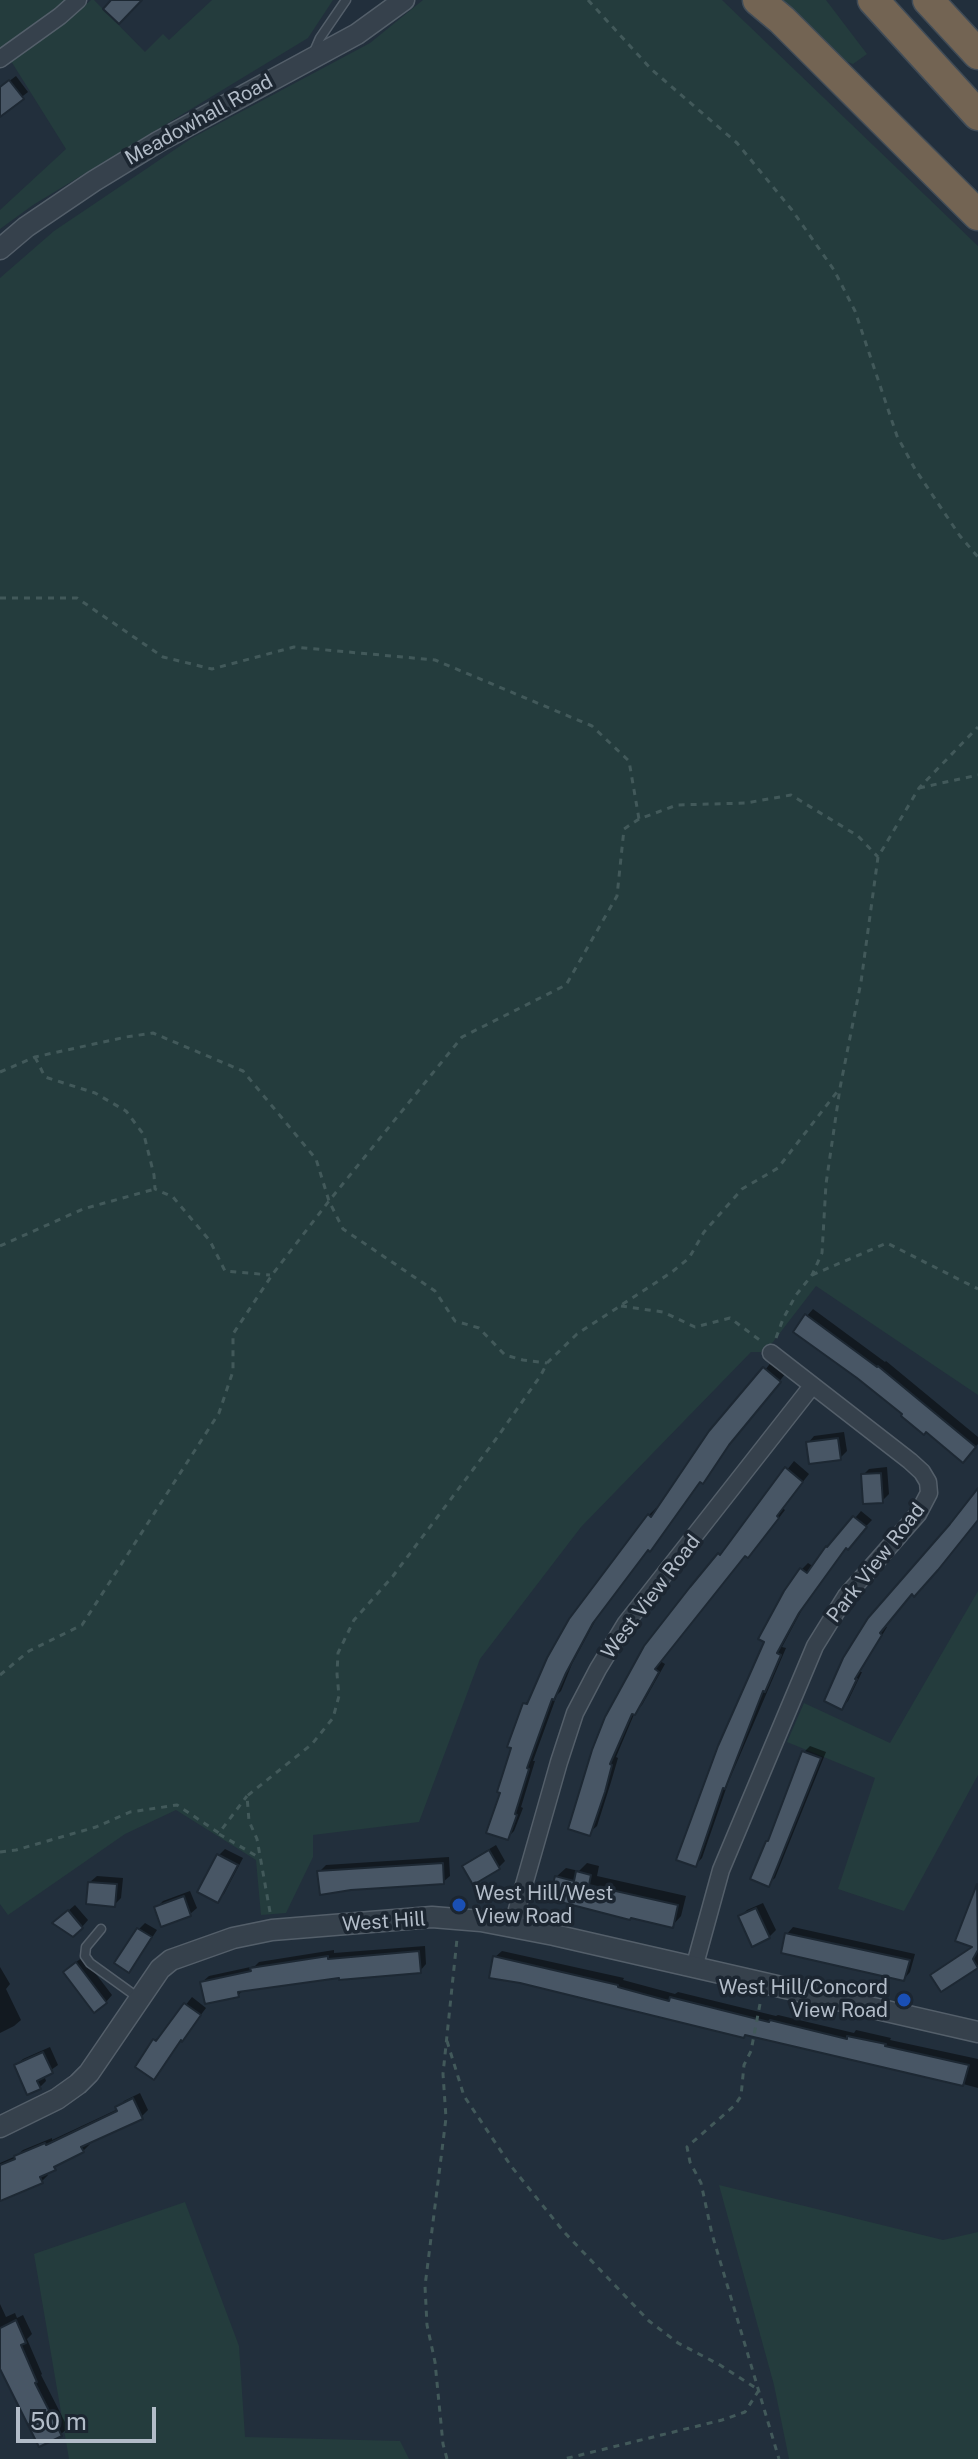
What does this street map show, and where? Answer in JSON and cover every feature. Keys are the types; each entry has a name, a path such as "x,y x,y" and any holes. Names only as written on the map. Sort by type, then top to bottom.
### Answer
{"highway":[{"path":"758,0 782,20 978,215"},
{"path":"873,0 978,115"},
{"path":"928,0 978,54"}],"street":[{"path":"0,59 78,0"},
{"name":"Meadowhall Road","path":"0,249 26,227 94,181 158,142 357,34 404,0"},
{"name":"Park View Road","path":"694,1968 721,1870 815,1646 846,1596 918,1514 929,1493 928,1482 910,1461 771,1353"},
{"name":"West View Road","path":"512,1927 575,1713 598,1669 626,1623 812,1386"},
{"name":"West Hill","path":"0,2127 57,2099 78,2084 89,2073 160,1969 171,1960 233,1938 272,1930 432,1917 458,1919 512,1927 978,2032"}],"lane":[{"path":"311,58 320,38 346,0"},
{"path":"101,1929 86,1947 85,1956 90,1963 140,1999"}],"path":[{"path":"588,0 651,69 737,143 792,210 834,270 855,311 897,436 915,469 960,536 978,557"},
{"path":"0,598 77,598 163,657 212,669 294,647 435,660 592,726 629,761 639,819"},
{"path":"771,1353 783,1319 812,1275 822,1253 826,1184 840,1088 861,982 878,857 919,788 978,727"},
{"path":"919,788 978,775"},
{"path":"0,1675 29,1651 82,1625 219,1413 233,1371 233,1334 272,1275 329,1201 462,1037 566,985 617,896 624,829 639,819 677,805 746,803 791,795 858,836 878,857"},
{"path":"0,1072 35,1057 153,1033 243,1071 316,1159 329,1201 343,1229 435,1291 455,1321 479,1328 505,1355 547,1363"},
{"path":"35,1057 45,1077 95,1093 126,1111 144,1135 155,1189"},
{"path":"219,1833 247,1796 312,1744 333,1718 339,1696 338,1653 354,1620 393,1576 496,1439 547,1363 577,1334 689,1258 704,1232 742,1189 778,1168 840,1088"},
{"path":"0,1246 83,1209 155,1189 173,1197 210,1241 225,1271 272,1275"},
{"path":"812,1275 887,1243 978,1289"},
{"path":"619,1306 663,1312 695,1327 730,1318 762,1342 771,1353"},
{"path":"247,1796 249,1821 257,1839 268,1892 272,1930"},
{"path":"0,1852 96,1827 130,1812 177,1805 260,1858"},
{"path":"447,2459 435,2362 427,2325 425,2286 446,2118 443,2074 458,1919"},
{"path":"764,1983 751,2051 744,2065 741,2096 735,2105 687,2147 690,2162 701,2183 712,2234 779,2459"},
{"path":"447,2041 464,2096 511,2166 564,2232 649,2321 678,2343 759,2390"},
{"path":"564,2459 734,2416 745,2412 759,2390"}],"green space":[{"path":"0,0 70,0 0,55"},
{"path":"91,0 145,52 163,34 169,40 212,0 333,0 308,38 33,205 0,229 0,210 66,149 11,61 65,23"},
{"path":"423,0 722,0 978,246 978,1395 816,1286 773,1342 761,1352 751,1352 581,1527 480,1659 419,1822 313,1835 313,1857 286,1913 261,1915 256,1860 176,1810 125,1834 8,1915 0,1904 0,278 54,231 192,138 370,43"},
{"path":"780,0 826,0 867,54 853,64 843,60"},
{"path":"978,1591 978,1775 904,1911 838,1889 875,1778 787,1742 804,1703 890,1743"},
{"path":"719,2185 943,2240 978,2232 978,2459 789,2459 774,2385"},
{"path":"185,2202 239,2346 245,2437 400,2441 409,2459 69,2459 34,2254"}],"building":[{"path":"111,0 142,0 119,24 103,9"},
{"path":"9,80 24,99 0,117 0,87"},
{"path":"805,1314 878,1366 976,1447 963,1463 926,1432 924,1435 857,1378 793,1332"},
{"path":"763,1367 781,1382 593,1623 552,1699 527,1768 508,1840 486,1833 511,1748 507,1747 523,1703 527,1704 547,1658 569,1619 648,1514 651,1517 709,1431"},
{"path":"838,1438 841,1460 809,1464 806,1442"},
{"path":"785,1467 803,1482 748,1558 745,1556 655,1669 659,1672 635,1715 632,1714 610,1764 605,1792 590,1836 568,1829 605,1717 644,1646 718,1553 720,1555"},
{"path":"881,1473 883,1503 863,1504 861,1474"},
{"path":"978,1488 978,1520 938,1570 914,1597 912,1594 880,1633 882,1635 855,1679 842,1710 824,1701 843,1658 868,1618"},
{"path":"853,1516 867,1527 848,1550 846,1548 799,1613 777,1653 781,1655 723,1788 696,1867 676,1860 718,1746 764,1642 758,1639 800,1568 807,1573"},
{"path":"802,1751 821,1758 769,1887 750,1879"},
{"path":"489,1850 500,1869 473,1885 462,1866"},
{"path":"217,1854 238,1865 218,1903 197,1892"},
{"path":"443,1863 444,1884 320,1895 317,1871"},
{"path":"576,1871 591,1875 589,1885 678,1905 673,1928 549,1899 555,1876 574,1881"},
{"path":"88,1882 117,1884 115,1907 86,1904"},
{"path":"977,1884 978,1950 973,1959 978,1968 941,1992 930,1975 972,1947 955,1941"},
{"path":"184,1896 191,1916 161,1927 154,1907"},
{"path":"756,1908 770,1938 752,1947 738,1916"},
{"path":"68,1910 83,1928 73,1937 52,1923"},
{"path":"137,1928 152,1937 129,1973 114,1963"},
{"path":"785,1933 910,1960 904,1981 781,1953"},
{"path":"419,1951 421,1973 339,1978 238,1992 239,1997 205,2004 200,1982 251,1971 250,1968 328,1956 328,1959"},
{"path":"493,1956 618,1985 669,2001 670,1997 769,2022 886,2044 969,2065 963,2086 745,2035 744,2038 489,1978"},
{"path":"76,1962 107,2003 94,2013 63,1972"},
{"path":"184,2003 201,2015 154,2080 135,2067 153,2039 156,2041"},
{"path":"43,2052 53,2073 37,2081 41,2089 27,2095 14,2065"},
{"path":"133,2098 143,2119 81,2147 84,2152 40,2177 43,2183 0,2201 0,2165 117,2111 115,2107"},
{"path":"16,2320 26,2343 21,2345 35,2383 62,2436 39,2447 0,2369 0,2328"}],"place":[{"name":"West Hill/West View Road","path":"459,1905"},
{"name":"West Hill/Concord View Road","path":"904,2000"}]}
